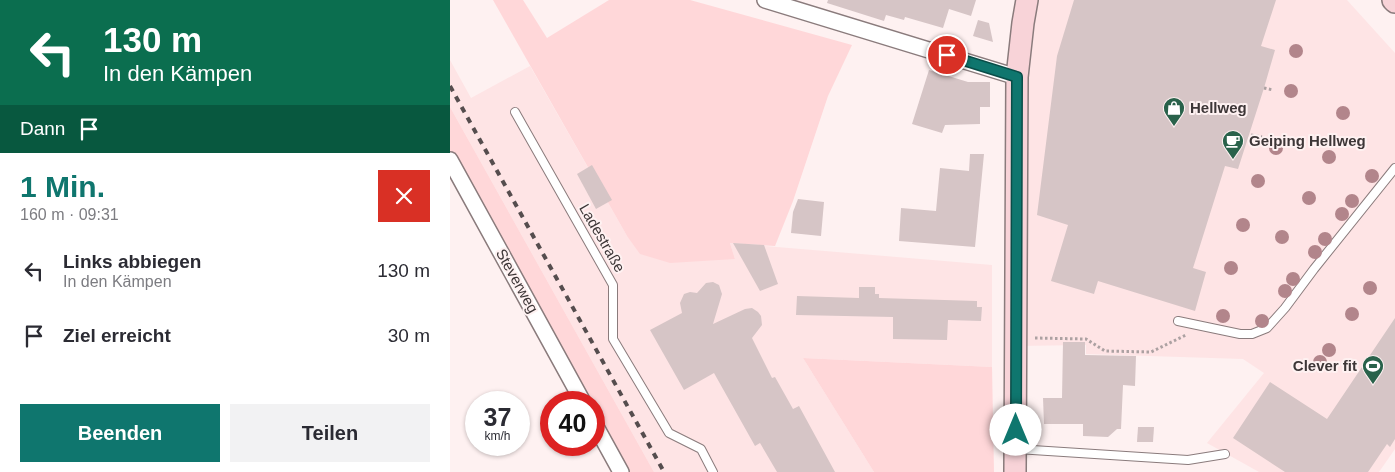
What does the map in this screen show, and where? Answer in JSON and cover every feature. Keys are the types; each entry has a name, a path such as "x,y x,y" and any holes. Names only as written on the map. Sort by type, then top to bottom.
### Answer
{"street":[{"path":"765,0 1017,77"},
{"path":"1015,472 1017,77 1020,40 1027,0"},
{"name":"Steverweg","path":"450,160 577,391"},
{"path":"605,444 620,472"}],"lane":[{"name":"Ladestraße","path":"515,112 613,285 613,339 669,433 701,449 713,472"},
{"path":"1178,320 1240,334 1252,334 1267,328 1285,308 1395,168"},
{"path":"1016,449 1188,460 1225,454"}],"path":[{"path":"1264,88 1273,90"},
{"path":"1251,134 1262,137"},
{"path":"1017,338 1086,339 1105,351 1151,352 1203,326"}],"shaded area":[{"path":"493,0 523,0 547,38 609,0 690,0 852,45 828,96 793,201 775,246 730,243 735,259 670,263 640,254 627,236"},
{"path":"1033,0 1347,0 1395,53 1395,449 1379,472 1259,472 1207,443 1264,373 1243,359 1086,354 1086,345 1014,346 1018,72"},
{"path":"450,60 471,98 530,66 627,236 735,259 730,243 992,265 992,367 803,358 874,472 654,472 450,107"},
{"path":"450,107 654,472 628,472 605,430 605,391 583,391 450,150"},
{"path":"803,358 992,367 994,472 874,472"}],"building":[{"path":"828,0 976,0 971,16 949,9 943,28 905,17 904,20 886,15 884,21 827,3"},
{"name":"Hellweg","path":"1074,0 1276,0 1261,46 1275,50 1264,88 1238,169 1225,166 1193,268 1206,272 1195,311 1098,281 1094,294 1051,281 1068,225 1037,215 1057,56"},
{"path":"978,20 989,23 993,42 973,36"},
{"path":"929,70 968,82 990,82 990,107 980,107 980,124 945,125 942,133 912,124"},
{"path":"970,154 984,154 975,247 899,241 901,208 936,211 940,168 969,171"},
{"path":"592,165 612,200 596,209 577,174"},
{"path":"798,199 824,202 821,236 791,233 793,212"},
{"path":"733,243 764,245 778,284 760,291"},
{"path":"713,282 719,285 722,294 713,324 745,309 752,308 758,312 761,316 762,325 752,338 772,378 775,377 793,409 799,406 835,472 777,472 760,443 755,446 714,373 684,390 650,330 682,313 680,303 684,294 690,292 697,293 706,283"},
{"path":"859,287 875,287 875,294 879,294 879,298 977,301 977,307 982,307 981,321 948,320 947,340 893,339 893,317 796,315 797,296 859,298"},
{"path":"1395,318 1395,439 1390,447 1387,444 1368,472 1285,472 1233,438 1270,382 1327,419"},
{"path":"1063,342 1085,342 1085,355 1136,356 1135,386 1123,385 1121,429 1117,429 1108,437 1083,436 1083,424 1044,424 1043,398 1062,398"},
{"path":"1138,427 1154,427 1153,442 1137,442"}],"railway":[{"path":"450,86 664,472"}],"place":[{"name":"Hellweg","path":"1174,127"},
{"name":"Geiping Hellweg","path":"1233,160"},
{"name":"Clever fit","path":"1373,385"}],"route":[{"path":"947,55 1017,77 1016,430"}]}
